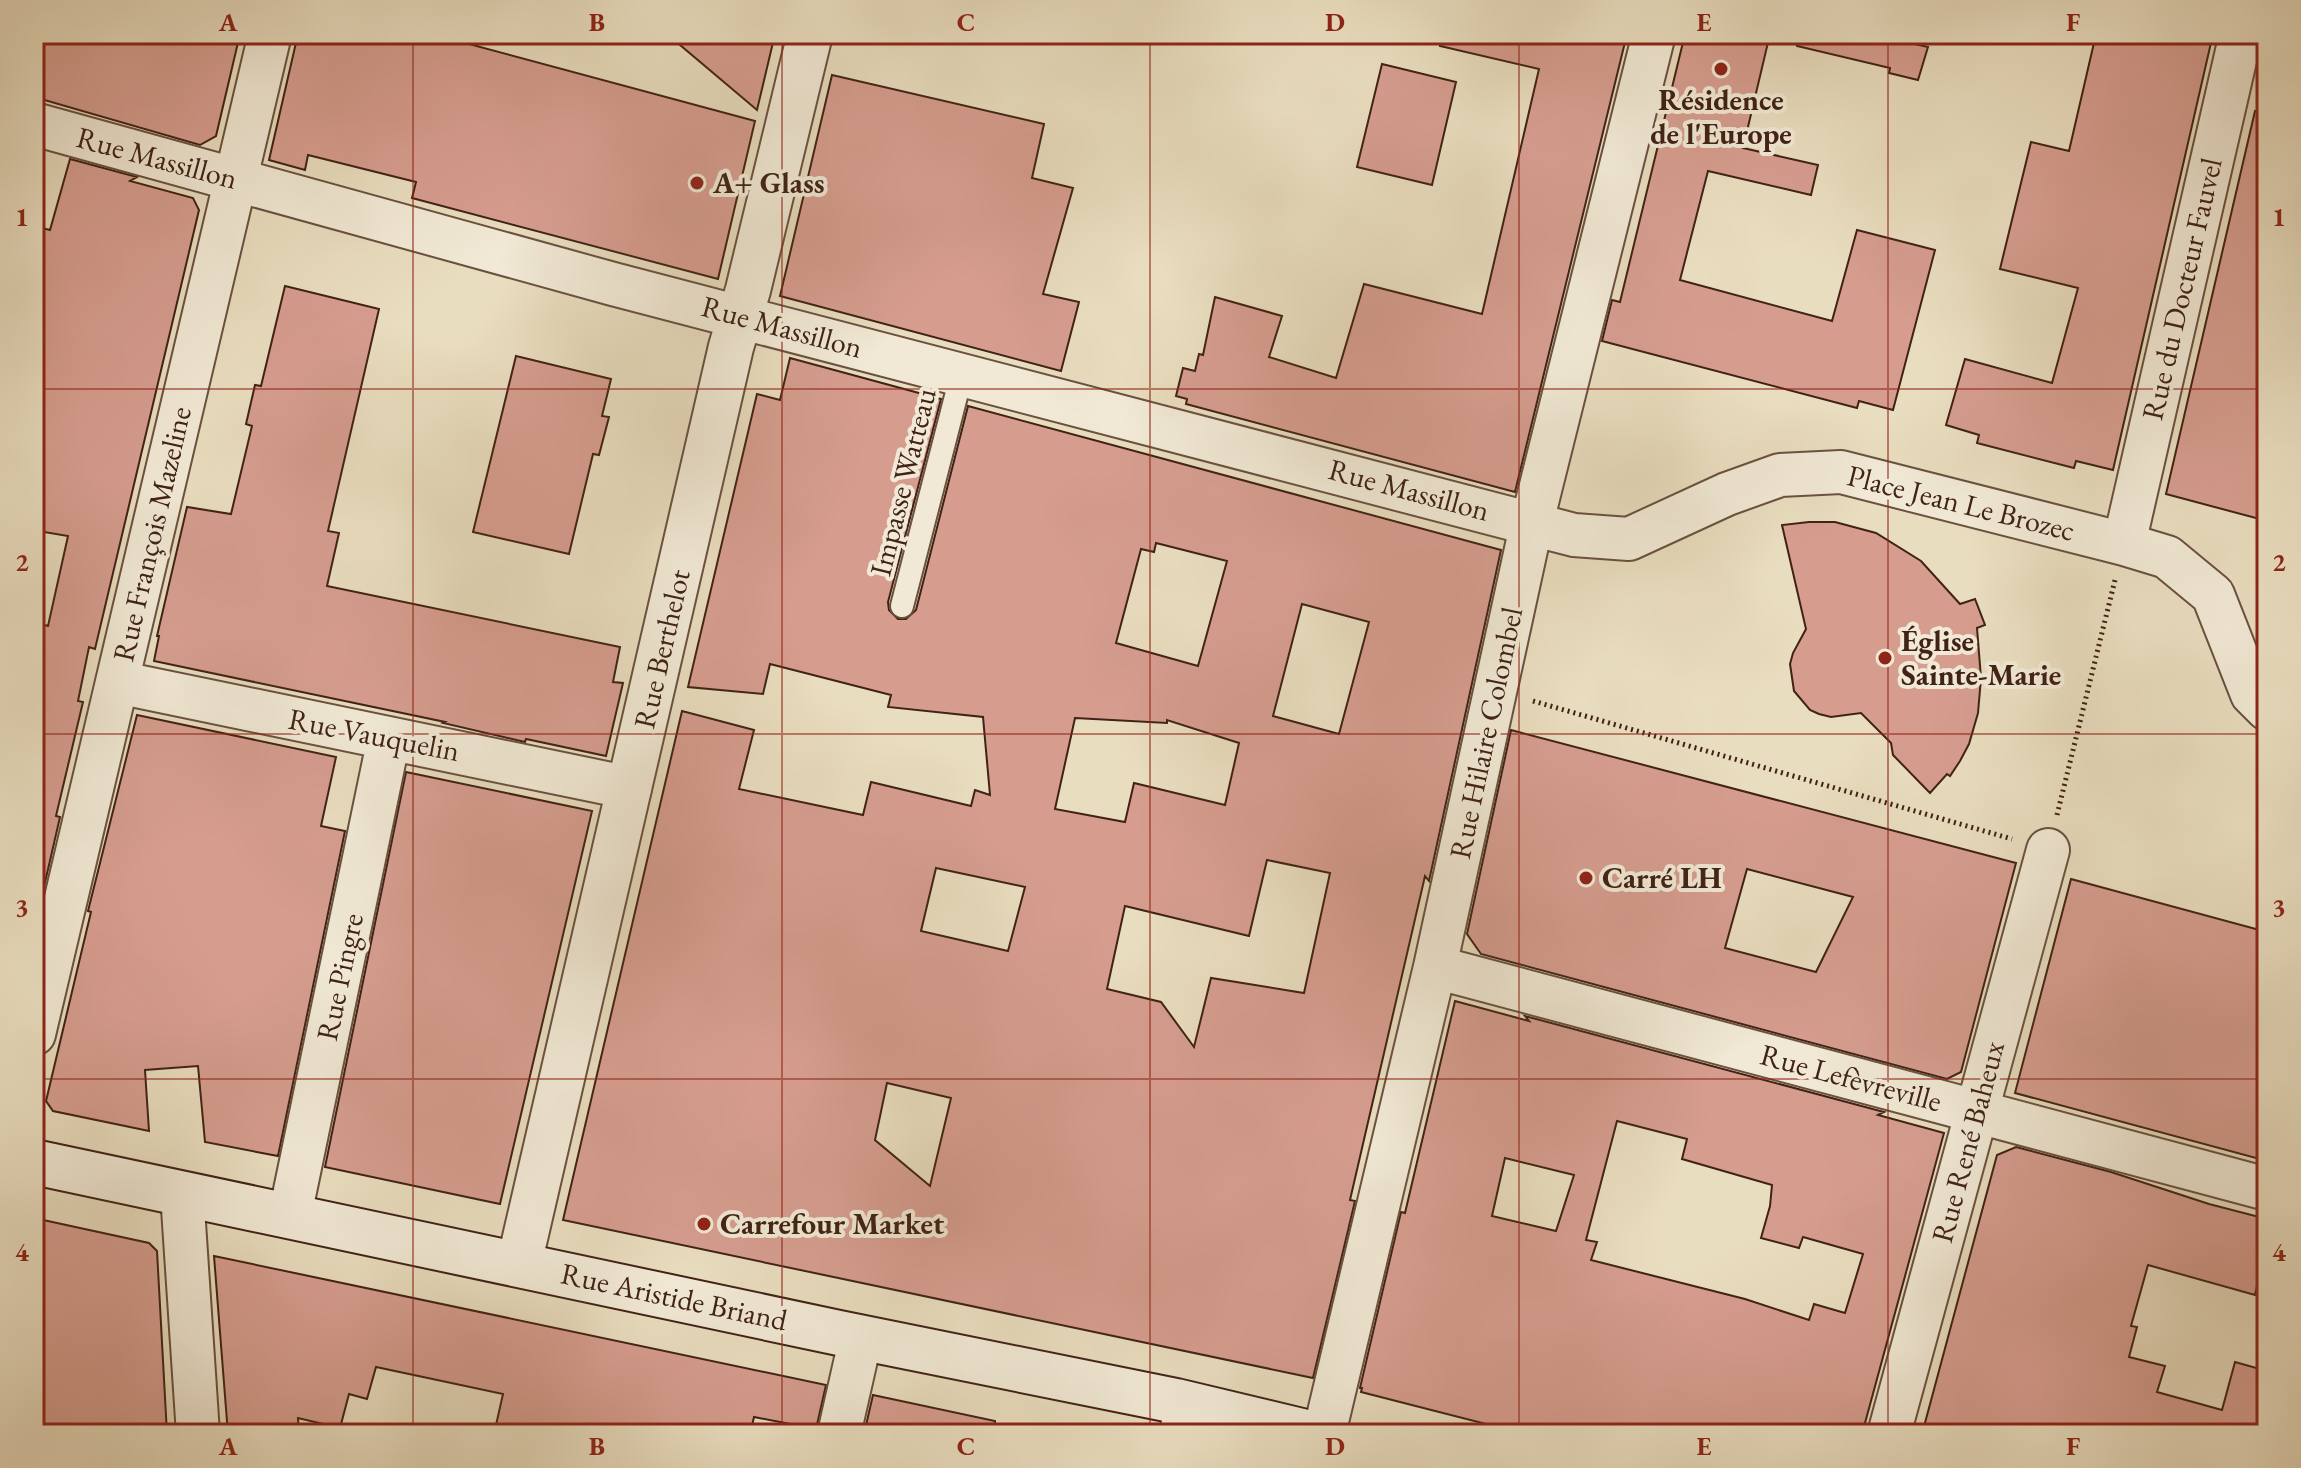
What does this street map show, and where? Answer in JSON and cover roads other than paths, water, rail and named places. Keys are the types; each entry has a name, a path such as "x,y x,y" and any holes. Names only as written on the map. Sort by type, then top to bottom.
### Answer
{"main road":[{"name":"Rue Berthelot","path":"519,1264 728,361 810,34"},
{"name":"Rue Aristide Briand","path":"34,1162 861,1337 1173,1418 1314,1434"}],"street":[{"name":"Rue François Mazeline","path":"34,1034 270,34"},
{"name":"Rue Hilaire Colombel","path":"1324,1434 1435,967 1532,522 1654,34"},
{"name":"Rue du Docteur Fauvel","path":"2124,544 2241,34"},
{"name":"Rue Massillon","path":"34,124 613,284 1532,522"},
{"name":"Place Jean Le Brozec","path":"1532,522 1574,535 1629,539 1727,494 1780,475 1841,472 2124,544 2167,557 2213,595 2252,694 2267,709"},
{"name":"Rue Vauquelin","path":"117,682 630,788"},
{"name":"Rue Pingre","path":"290,1215 389,738"},
{"name":"Rue René Baheux","path":"1889,1434 2048,850"},
{"name":"Rue Lefèvreville","path":"1435,967 2267,1189"},
{"path":"182,1193 198,1434"},
{"path":"839,1434 861,1337"}],"lane":[{"name":"Impasse Watteau","path":"902,606 962,373"}],"place":[{"name":"Résidence de l'Europe","path":"1721,69"},
{"name":"A+ Glass","path":"697,183"},
{"name":"Église Sainte-Marie","path":"1885,658"},
{"name":"Carré LH","path":"1586,878"},
{"name":"Carrefour Market","path":"704,1224"}]}
